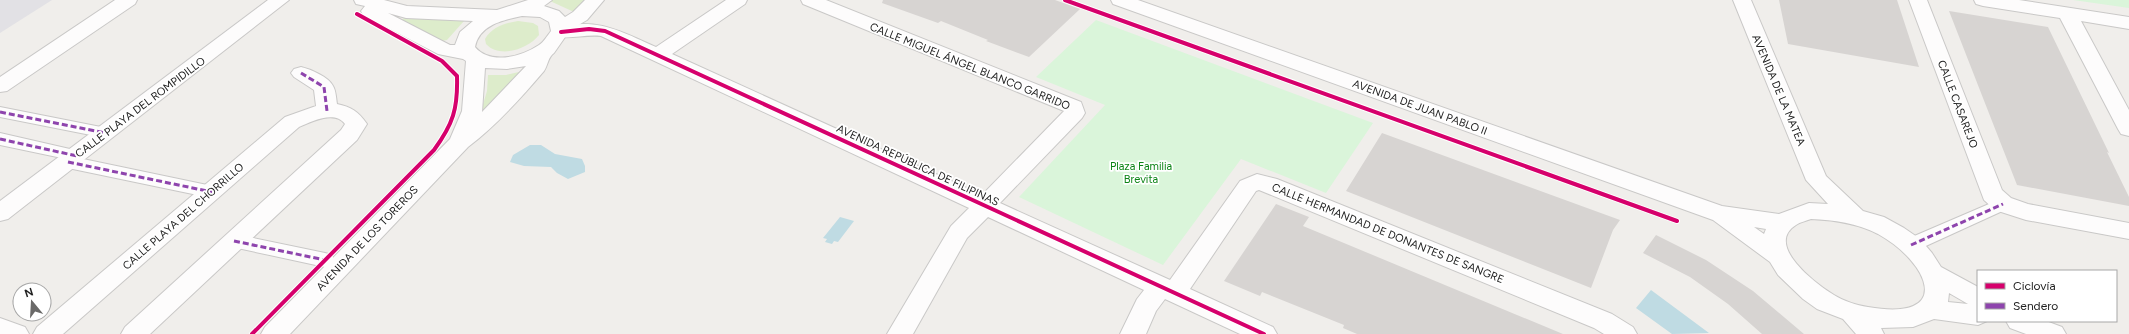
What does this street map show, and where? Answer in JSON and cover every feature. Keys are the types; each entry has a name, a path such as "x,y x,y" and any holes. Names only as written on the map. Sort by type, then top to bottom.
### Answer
{"street":[{"path":"0,86 128,0"},
{"name":"CALLE PLAYA DEL ROMPIDILLO","path":"0,213 73,159 280,0"},
{"path":"355,0 366,9 445,50 493,64 514,62 540,53 554,43 561,30 580,16 595,0"},
{"path":"363,0 406,12 496,16 521,10 543,0"},
{"path":"657,55 738,0"},
{"name":"CALLE MIGUEL ÁNGEL BLANCO GARRIDO","path":"810,0 1074,107 1075,113 986,205"},
{"name":"AVENIDA DE JUAN PABLO II","path":"1120,0 1720,214 1781,223"},
{"name":"AVENIDA DE LA MATEA","path":"1742,0 1817,180 1855,216"},
{"name":"CALLE CASAREJO","path":"1918,0 1992,194 2003,204"},
{"path":"1983,0 2129,22"},
{"path":"521,10 534,10 554,16 559,22 561,30"},
{"path":"2066,13 2129,130"},
{"name":"AVENIDA DE LOS TOREROS","path":"460,142 472,111 471,57 464,46 467,38 473,30 496,16"},
{"name":"AVENIDA REPÚBLICA DE FILIPINAS","path":"561,30 589,29 605,31 1264,334"},
{"name":"AVENIDA DE LOS TOREROS","path":"274,334 460,142 480,127 537,66 540,53"},
{"path":"301,73 324,87 327,111"},
{"name":"CALLE PLAYA DEL CHORRILLO","path":"46,334 292,122 309,115 327,111 343,112 352,117 356,124 349,134 134,334"},
{"path":"0,112 106,133"},
{"path":"0,139 73,159 212,192"},
{"path":"1809,211 1817,180"},
{"name":"CALLE HERMANDAD DE DONANTES DE SANGRE","path":"1133,334 1146,306 1167,290 1248,186 1257,182 1269,184 1603,321 1624,334"},
{"path":"1911,245 2003,204 2026,212 2129,231"},
{"path":"900,334 959,232 986,205"},
{"path":"1809,211 1831,211 1855,216 1879,225 1911,245 1926,259 1935,274 1939,287 1937,299 1929,309 1899,327 1877,318 1852,313 1826,302 1804,288 1787,271 1776,254 1774,243 1775,232 1781,223 1796,214 1809,211"},
{"name":"AVENIDA DE JUAN PABLO II","path":"1720,214 1776,254"},
{"path":"234,241 325,260"},
{"path":"1935,274 1977,297"},
{"path":"1929,309 1977,315"},
{"path":"1852,313 1870,334"},
{"path":"2022,322 2054,334"},
{"path":"0,328 16,334"}],"green space":[{"path":"552,0 586,0 574,12 550,1"},
{"path":"2073,0 2129,0 2129,8"},
{"path":"406,17 464,21 447,40 442,41 401,20"},
{"name":"Plaza Familia Brevita","path":"1096,20 1373,123 1326,193 1241,159 1163,265 1019,197 1105,105 1036,77"},
{"path":"518,21 533,23 538,26 539,35 528,44 514,50 499,51 486,44 485,39 491,31 504,24"},
{"path":"523,71 485,110 481,111 487,91 488,75 506,75"}],"shaded area":[{"path":"0,0 52,0 0,33"}],"water":[{"path":"530,145 541,145 555,154 582,159 585,166 585,172 568,179 557,173 551,167 524,166 510,162 513,155"},
{"path":"840,217 854,221 838,242 834,241 832,244 825,242 827,239 823,238"},
{"path":"1651,290 1709,333 1672,334 1636,308"}],"building":[{"path":"883,0 1055,0 1080,9 1029,57 986,41 988,40 941,21 938,23 882,3"},
{"path":"1779,0 1897,0 1919,67 1788,44"},
{"path":"1949,11 2048,27 2129,197 2129,206 2017,185"},
{"path":"1382,133 1620,220 1613,230 1591,288 1346,191"},
{"path":"1276,204 1309,217 1303,226 1563,334 1357,334 1343,328 1344,325 1262,292 1260,296 1224,281"},
{"path":"1656,235 1706,260 1753,291 1804,334 1762,334 1728,304 1690,277 1643,253"}],"marked path":[{"path":"301,73 324,87 327,111"},
{"path":"0,112 106,133"},
{"path":"0,139 77,156"},
{"path":"68,162 212,192"},
{"path":"1911,245 2003,204"},
{"path":"234,241 325,260"}],"cycle path":[{"path":"1065,0 1677,221"},
{"path":"252,334 434,150 447,131 454,116 457,99 457,76 442,61 357,14"},
{"path":"561,32 589,29 605,31 1264,334"}]}
